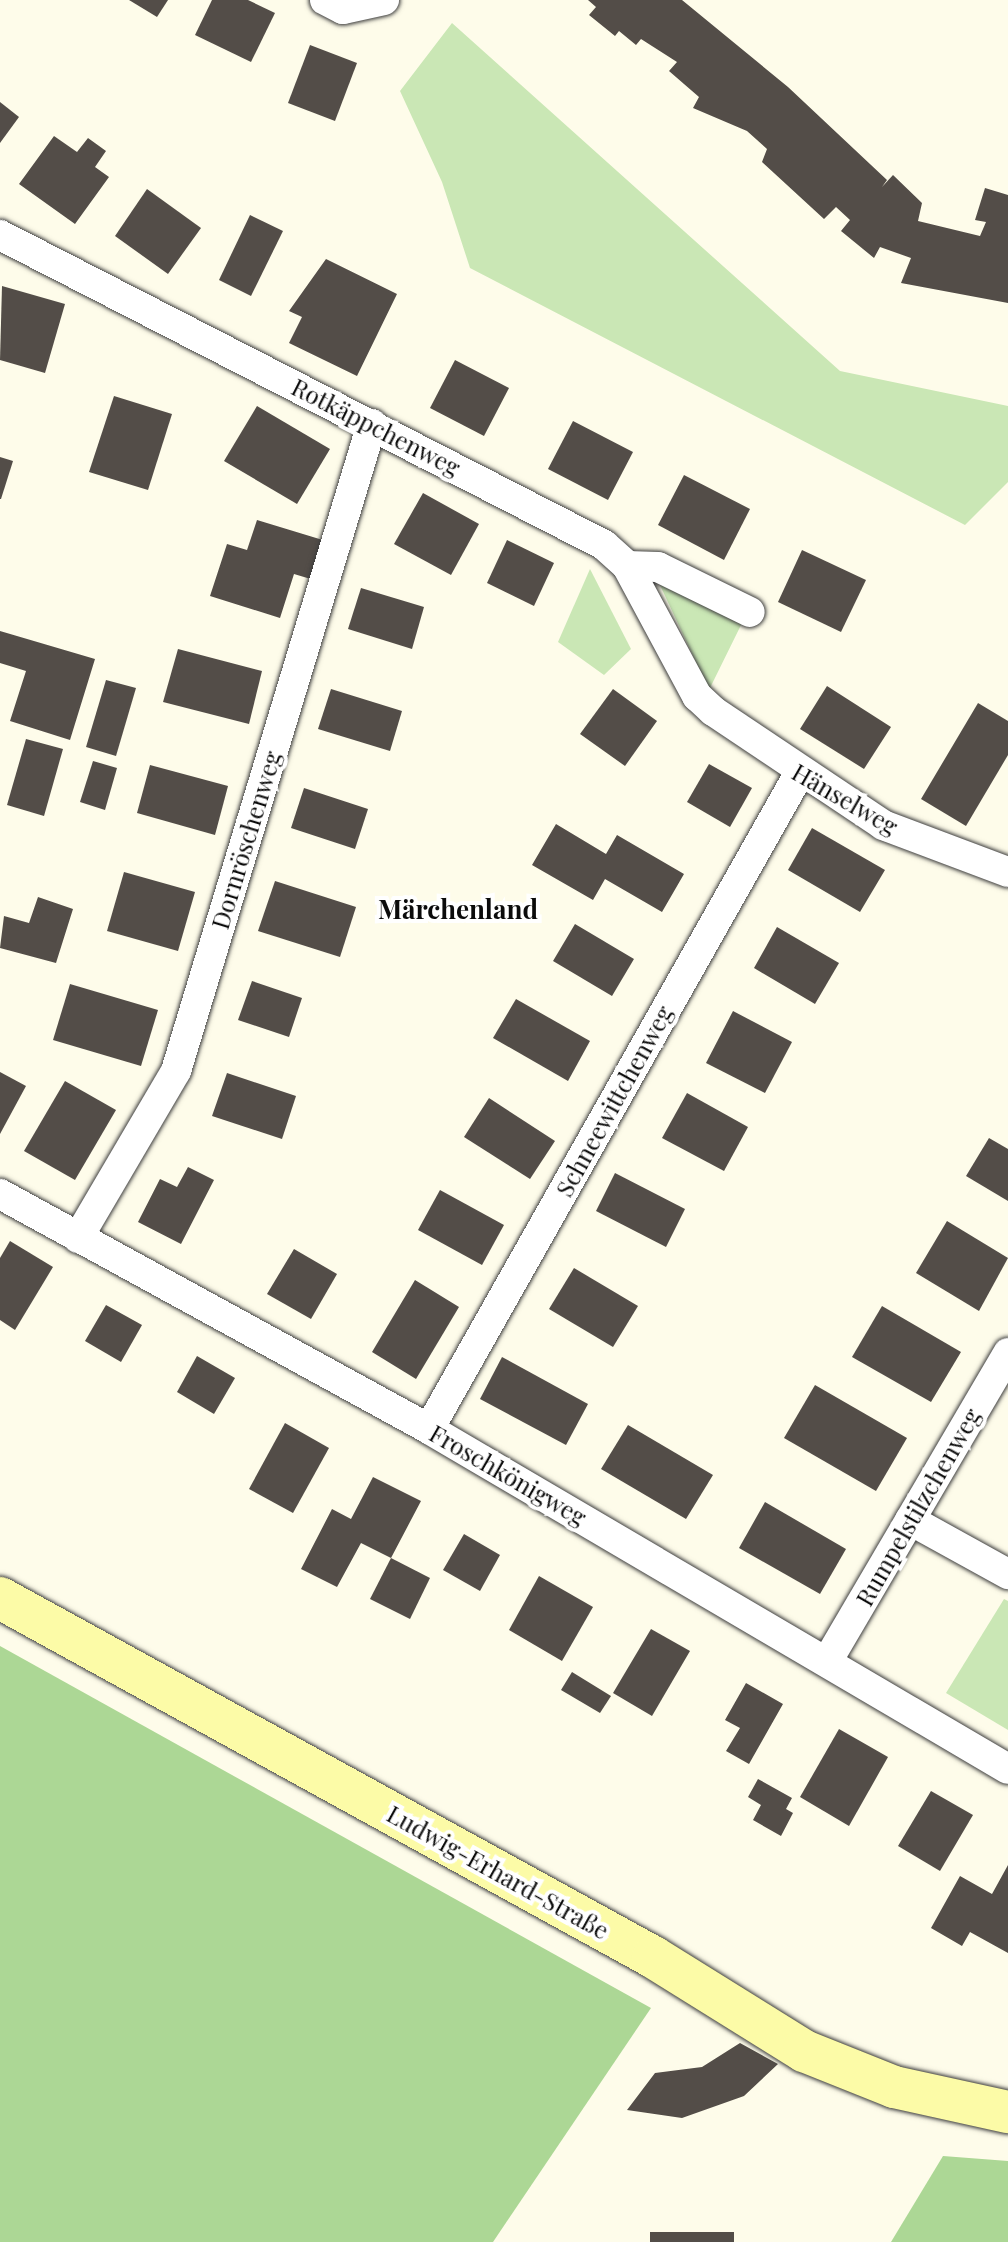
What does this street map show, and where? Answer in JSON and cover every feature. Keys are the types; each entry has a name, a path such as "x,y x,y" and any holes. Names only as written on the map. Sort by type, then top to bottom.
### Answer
{"main road":[{"name":"Ludwig-Erhard-Straße","path":"0,1598 639,1949 804,2051 894,2087 1008,2112"}],"street":[{"path":"325,0 343,9 384,0"},
{"name":"Rotkäppchenweg","path":"0,235 604,545 627,566"},
{"name":"Dornröschenweg","path":"78,1238 176,1071 372,424"},
{"path":"627,566 658,567 750,612"},
{"name":"Hänselweg","path":"627,566 697,696 799,774 883,825 1008,872"},
{"name":"Schneewittchenweg","path":"429,1429 799,774"},
{"name":"Froschkönigweg","path":"0,1194 429,1429 828,1660 1008,1769"},
{"name":"Rumpelstilzchenweg","path":"828,1660 1008,1353"},
{"path":"910,1520 1008,1574"}],"green space":[{"path":"452,23 840,371 1008,406 1008,482 965,525 470,268 442,182 400,91"},
{"path":"590,569 631,649 604,675 558,642"},
{"path":"659,583 743,621 709,690 695,660"},
{"path":"1004,1599 1008,1601 1008,1730 946,1693"},
{"path":"0,1646 651,2008 493,2242 0,2242"},
{"path":"943,2156 1008,2161 1008,2242 891,2242"}],"building":[{"path":"129,0 168,0 157,17"},
{"path":"212,0 248,0 275,13 251,62 195,35"},
{"path":"588,0 682,0 788,87 887,180 882,187 893,175 922,203 918,221 980,236 986,222 975,220 985,188 1008,195 1008,303 901,283 911,258 880,247 874,258 841,231 850,220 836,207 824,219 762,162 767,149 747,131 693,108 699,97 669,71 677,62 641,39 636,45 619,31 615,36 589,15 596,7"},
{"path":"310,45 357,63 335,121 288,103"},
{"path":"0,102 19,117 0,143"},
{"path":"54,136 77,152 88,138 106,151 95,167 109,177 75,224 19,184"},
{"path":"147,189 201,228 168,274 115,236"},
{"path":"250,215 283,231 251,296 219,280"},
{"path":"326,259 397,294 357,376 289,343 302,317 289,311"},
{"path":"2,286 65,304 45,373 0,360"},
{"path":"455,360 509,388 484,436 430,408"},
{"path":"114,396 172,414 148,490 89,472"},
{"path":"257,406 330,449 297,504 224,461"},
{"path":"573,421 633,452 608,500 548,469"},
{"path":"0,457 13,461 1,499 0,499"},
{"path":"684,475 750,509 724,560 658,525"},
{"path":"423,493 479,524 451,575 394,544"},
{"path":"257,520 326,541 314,580 294,574 280,618 210,596 227,544 247,550"},
{"path":"507,540 554,563 534,606 487,583"},
{"path":"802,550 866,580 841,632 778,602"},
{"path":"361,588 424,607 412,649 348,629"},
{"path":"0,631 95,659 70,740 10,721 26,671 0,663"},
{"path":"178,649 262,671 249,724 163,702"},
{"path":"106,680 136,688 116,756 86,747"},
{"path":"827,686 891,727 864,769 800,729"},
{"path":"331,689 402,711 390,751 318,729"},
{"path":"613,689 657,721 625,766 580,734"},
{"path":"978,703 1008,721 1008,755 966,826 921,799"},
{"path":"26,739 63,749 44,816 7,805"},
{"path":"93,761 117,768 105,810 80,802"},
{"path":"709,764 752,788 730,827 687,802"},
{"path":"150,765 228,786 215,835 137,813"},
{"path":"304,788 368,809 355,849 291,828"},
{"path":"556,824 606,854 617,835 684,874 662,912 605,879 593,900 532,865"},
{"path":"812,828 885,870 860,912 788,870"},
{"path":"124,872 195,892 178,951 107,931"},
{"path":"275,881 356,907 340,957 258,931"},
{"path":"38,897 73,909 56,963 0,948 4,916 29,923"},
{"path":"575,924 634,959 612,996 553,961"},
{"path":"777,927 839,963 815,1004 754,968"},
{"path":"252,981 302,998 289,1037 238,1020"},
{"path":"70,984 158,1010 141,1066 53,1040"},
{"path":"516,999 590,1041 568,1081 493,1038"},
{"path":"733,1011 792,1042 765,1093 706,1063"},
{"path":"0,1072 26,1086 0,1134"},
{"path":"227,1073 296,1096 282,1139 212,1116"},
{"path":"65,1081 116,1110 75,1180 24,1151"},
{"path":"687,1093 748,1127 724,1171 662,1138"},
{"path":"489,1098 555,1141 530,1179 464,1137"},
{"path":"989,1138 1008,1149 1008,1201 966,1176"},
{"path":"188,1167 214,1180 181,1244 138,1222 160,1179 177,1187"},
{"path":"615,1173 685,1209 666,1247 596,1211"},
{"path":"440,1190 504,1225 482,1265 418,1230"},
{"path":"947,1221 1008,1258 979,1311 916,1273"},
{"path":"10,1241 53,1267 15,1330 0,1320 0,1258"},
{"path":"294,1249 337,1274 311,1319 267,1294"},
{"path":"574,1268 638,1306 613,1347 549,1309"},
{"path":"415,1280 459,1307 416,1379 372,1352"},
{"path":"106,1305 142,1325 121,1362 85,1341"},
{"path":"882,1306 961,1352 931,1402 852,1357"},
{"path":"197,1356 235,1378 214,1414 177,1392"},
{"path":"502,1357 588,1404 566,1445 480,1399"},
{"path":"815,1385 907,1438 876,1491 784,1438"},
{"path":"285,1423 329,1448 293,1513 249,1489"},
{"path":"628,1425 713,1475 686,1519 601,1469"},
{"path":"373,1477 421,1501 391,1558 361,1543 337,1587 301,1569 332,1509 351,1519"},
{"path":"765,1502 846,1549 820,1594 739,1548"},
{"path":"464,1534 500,1555 480,1591 443,1570"},
{"path":"391,1558 430,1578 410,1619 370,1599"},
{"path":"539,1576 593,1607 562,1661 509,1630"},
{"path":"651,1629 690,1651 652,1716 613,1693"},
{"path":"572,1672 611,1696 600,1713 561,1690"},
{"path":"746,1683 783,1704 749,1764 726,1751 740,1728 725,1720"},
{"path":"839,1729 888,1757 849,1826 800,1797"},
{"path":"758,1779 792,1798 786,1809 793,1813 781,1836 753,1820 761,1805 748,1797"},
{"path":"931,1791 973,1815 940,1871 898,1846"},
{"path":"1008,1865 1008,1953 970,1932 962,1946 931,1928 960,1876 992,1894"},
{"path":"740,2043 778,2064 744,2096 682,2118 627,2110 655,2073 702,2067"},
{"path":"650,2232 734,2232 734,2242 650,2242"}],"district":[{"name":"Märchenland","path":"458,909"}]}
